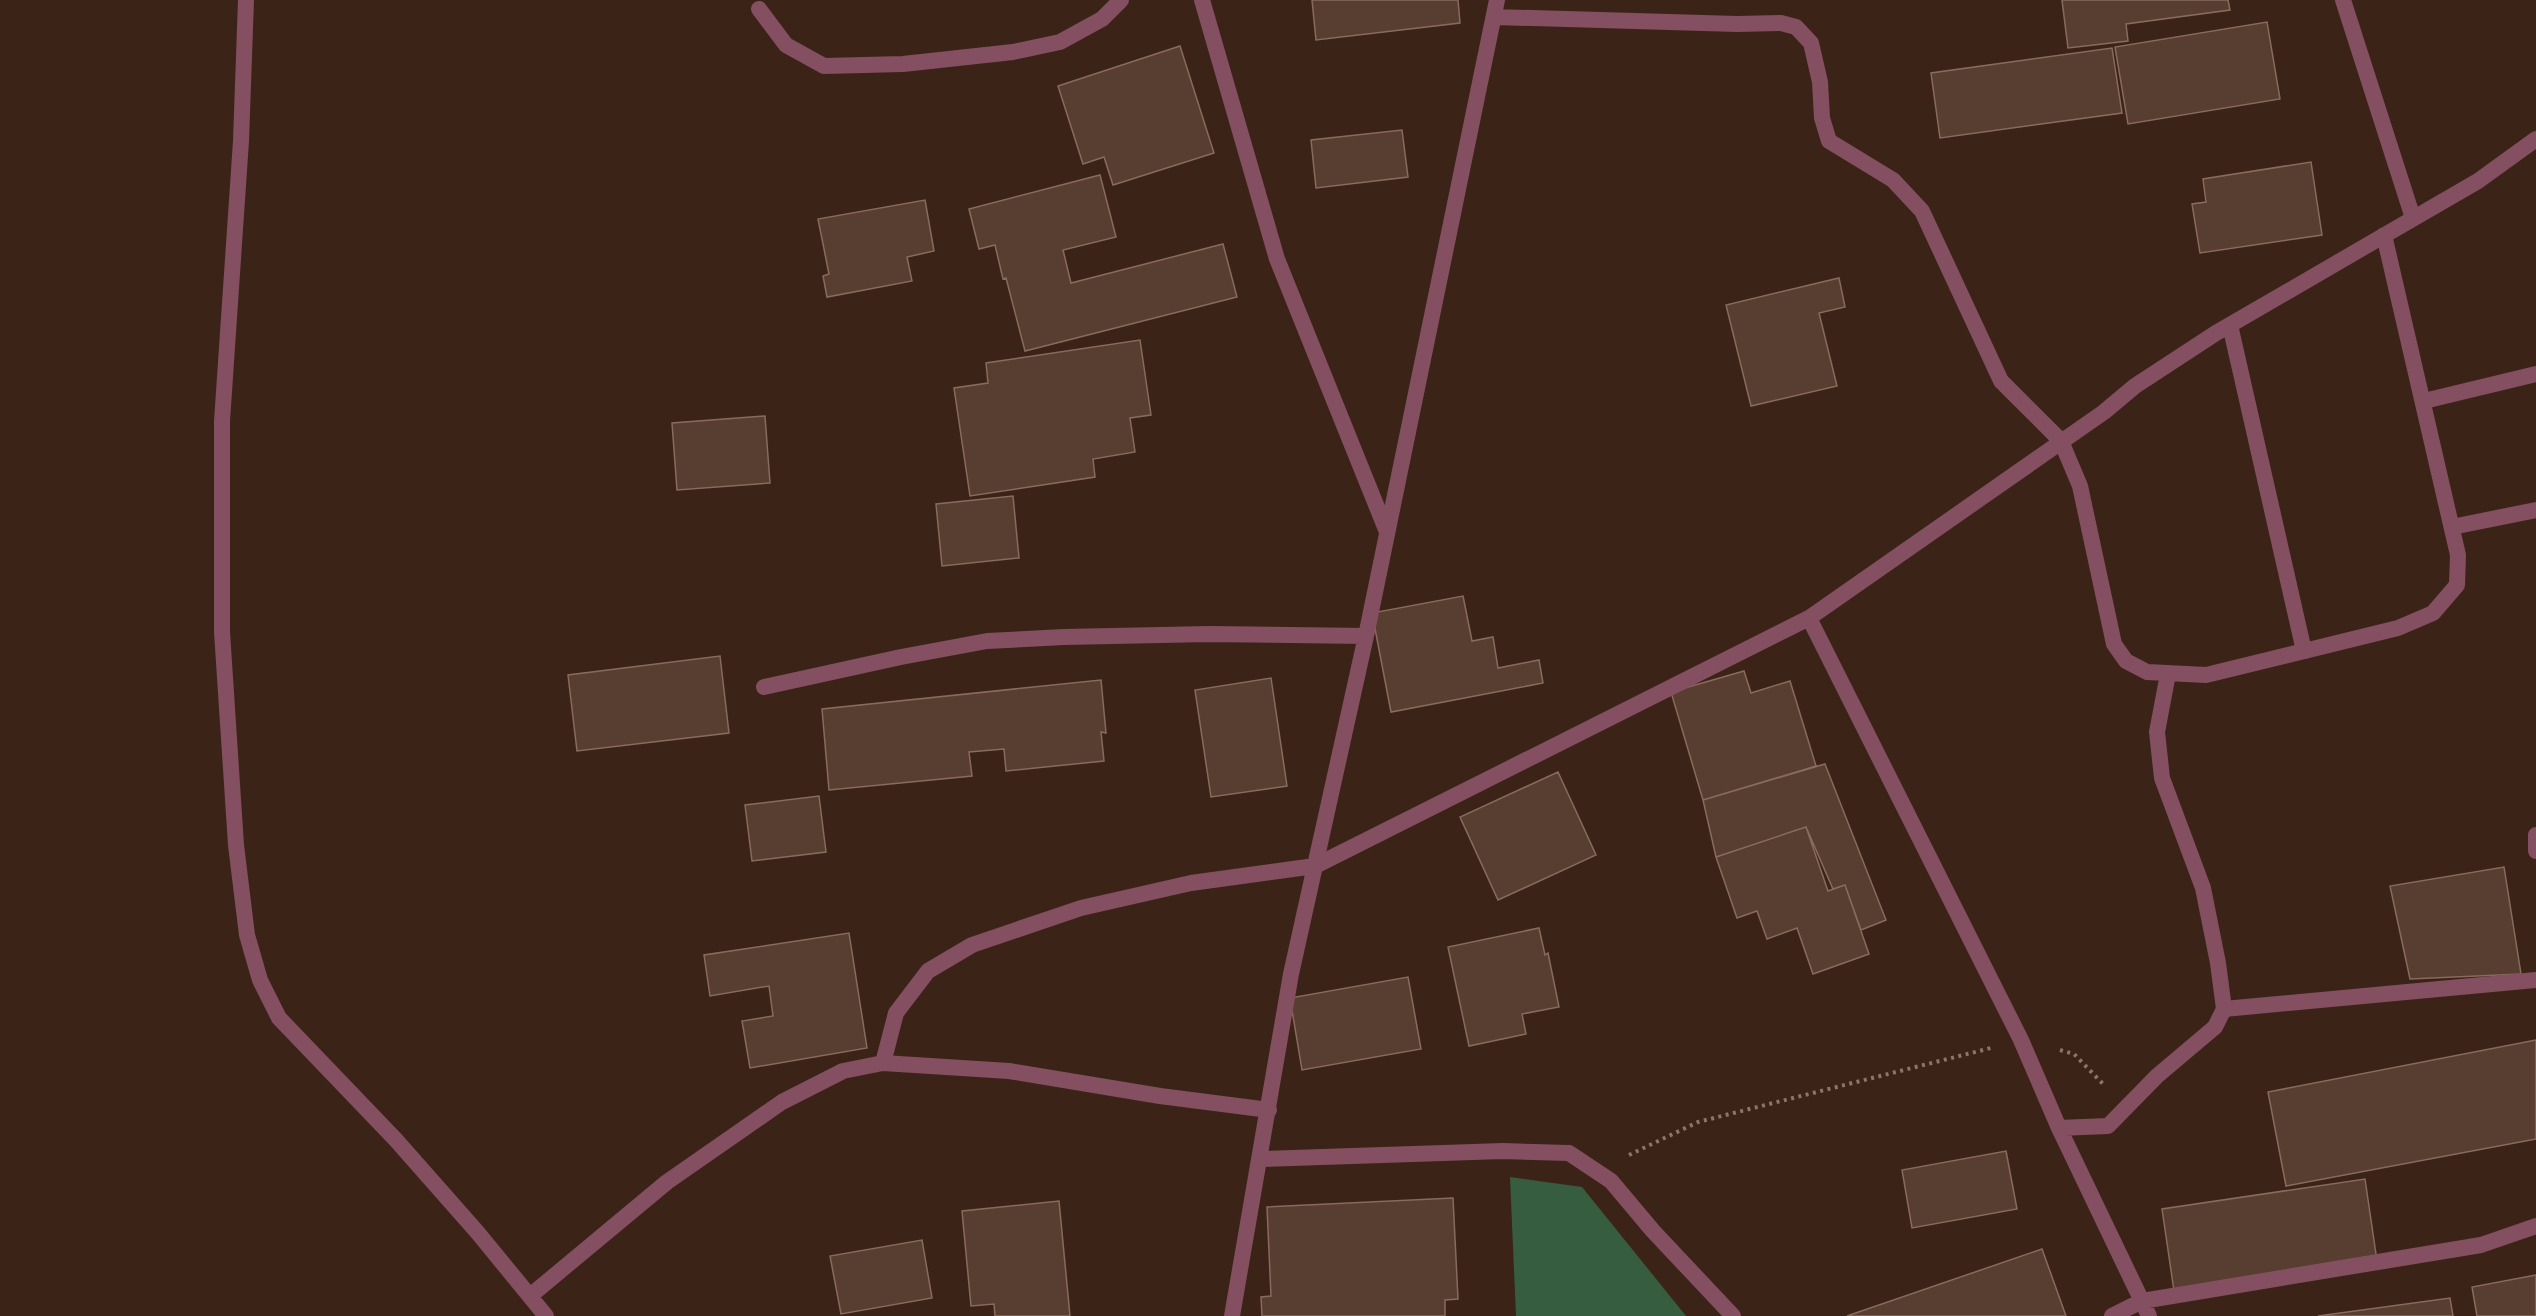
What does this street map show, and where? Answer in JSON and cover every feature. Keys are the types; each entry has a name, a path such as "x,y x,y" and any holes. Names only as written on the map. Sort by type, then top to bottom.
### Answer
{"street":[{"path":"246,0 241,141 222,444 222,632 236,845 247,935 260,980 279,1018 396,1140 546,1316"},
{"path":"759,9 786,45 824,66 903,64 1013,52 1060,42 1102,19 1121,0"},
{"path":"1202,0 1277,259 1387,532"},
{"path":"1232,1316 1261,1159 1291,974 1366,636 1497,0"},
{"path":"2343,0 2413,218"},
{"path":"1494,17 1737,24 1781,23 1796,27 1811,43 1821,82 1822,118 1829,141 1893,180 1922,211 2001,381 2061,441 2080,486 2114,644 2126,662 2147,672 2206,675 2398,628 2433,613 2457,585 2458,555 2384,235"},
{"path":"883,1063 896,1013 928,971 972,945 1081,908 1191,883 1315,866 1809,618 2104,412 2135,386 2230,325 2478,181 2536,139"},
{"path":"2230,325 2304,651"},
{"path":"2424,401 2536,375"},
{"path":"2452,527 2536,510"},
{"path":"1809,618 2021,1040 2059,1128 2145,1309"},
{"path":"764,687 987,641 1209,634 1366,636"},
{"path":"2059,1128 2108,1126 2157,1076 2215,1027 2224,1009 2218,963 2203,888 2162,778 2157,732 2168,674"},
{"path":"2536,835 2536,851"},
{"path":"2224,1009 2536,980"},
{"path":"530,1296 667,1182 782,1102 843,1071 883,1063 1009,1071 1160,1096 1269,1110"},
{"path":"1261,1159 1514,1151 1569,1153 1611,1181 1653,1231 1733,1316"},
{"path":"2112,1316 2481,1245 2536,1226"}],"path":[{"path":"1595,1170 1698,1122 2021,1040 2074,1054 2126,1108"}],"green space":[{"path":"1510,1177 1582,1187 1686,1316 1516,1316"}],"building":[{"path":"1312,0 1458,0 1460,23 1316,40"},
{"path":"2062,0 2228,0 2230,10 2126,24 2128,41 2068,48"},
{"path":"2267,22 2280,99 2128,124 2115,47"},
{"path":"1180,46 1214,153 1113,185 1104,157 1083,164 1058,86"},
{"path":"2112,48 2122,113 1940,138 1931,73"},
{"path":"1402,130 1408,177 1316,188 1311,140"},
{"path":"2311,162 2322,235 2200,253 2192,204 2206,202 2203,179"},
{"path":"1100,175 1116,237 1063,250 1071,283 1223,244 1237,297 1025,351 995,245 979,249 969,209"},
{"path":"925,200 934,251 907,257 912,281 827,297 823,276 829,274 818,219"},
{"path":"1839,278 1845,307 1819,313 1837,386 1751,406 1726,305"},
{"path":"1140,340 1151,415 1130,418 1135,452 1093,459 1095,477 970,496 954,388 988,383 986,363"},
{"path":"765,416 770,483 677,490 672,423"},
{"path":"1013,496 1019,558 942,566 936,504"},
{"path":"1463,596 1472,641 1493,637 1498,668 1539,660 1543,683 1391,712 1372,613"},
{"path":"720,656 729,733 577,751 568,675"},
{"path":"1744,671 1751,693 1790,681 1816,766 1703,800 1671,692"},
{"path":"1271,678 1287,786 1211,797 1195,690"},
{"path":"1101,680 1106,733 1101,732 1104,761 1006,771 1004,749 969,752 972,776 829,790 822,709"},
{"path":"1825,764 1886,920 1861,930 1845,885 1833,889 1806,827 1716,857 1703,800"},
{"path":"1558,772 1596,855 1498,900 1460,817"},
{"path":"819,796 826,852 752,861 745,805"},
{"path":"1806,827 1828,891 1845,885 1869,954 1813,974 1797,928 1767,939 1757,911 1737,918 1716,857"},
{"path":"2504,867 2521,974 2410,979 2390,886"},
{"path":"1539,928 1545,955 1548,953 1559,1007 1522,1014 1526,1034 1469,1046 1448,947"},
{"path":"849,933 867,1048 750,1068 742,1021 773,1016 769,986 710,996 704,955"},
{"path":"1408,977 1421,1049 1302,1070 1290,998"},
{"path":"2536,1040 2536,1139 2286,1186 2268,1092"},
{"path":"2006,1151 2017,1209 1912,1228 1902,1170"},
{"path":"2365,1179 2377,1261 2174,1291 2162,1209"},
{"path":"1453,1198 1458,1299 1445,1300 1445,1316 1262,1316 1261,1297 1271,1296 1267,1207"},
{"path":"1059,1201 1070,1316 995,1316 994,1304 971,1306 962,1211"},
{"path":"922,1240 932,1298 841,1314 830,1256"},
{"path":"2042,1249 2066,1316 1847,1316"},
{"path":"2536,1275 2536,1316 2477,1316 2472,1287"},
{"path":"2450,1298 2453,1316 2318,1316"}]}
